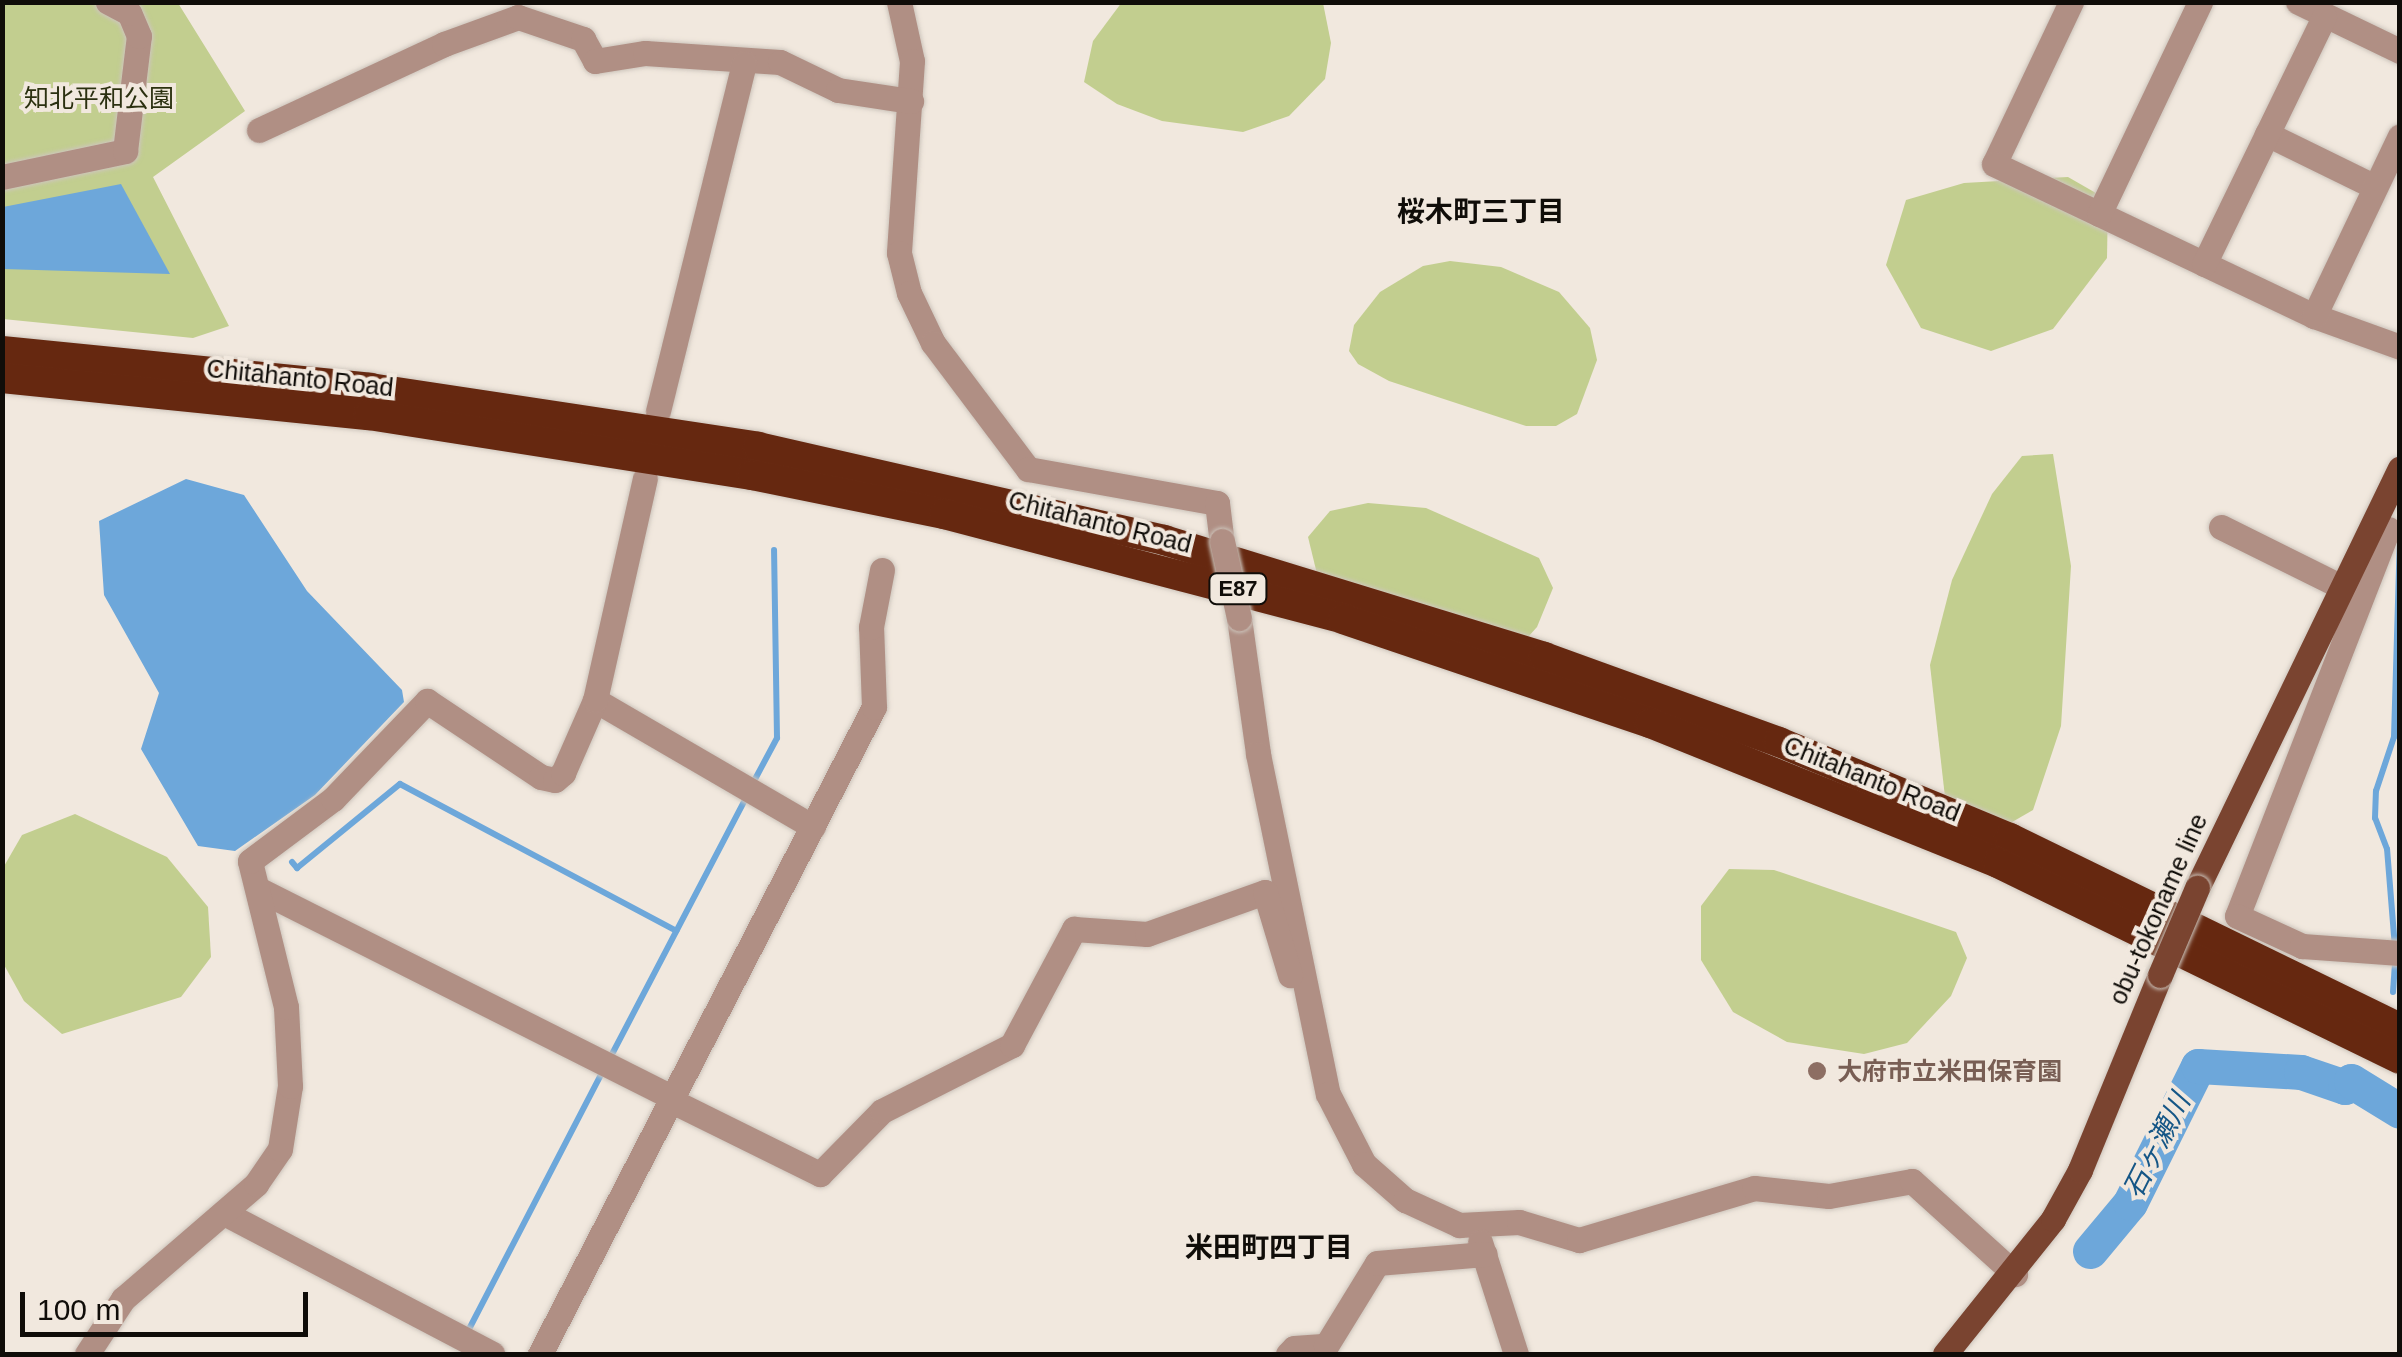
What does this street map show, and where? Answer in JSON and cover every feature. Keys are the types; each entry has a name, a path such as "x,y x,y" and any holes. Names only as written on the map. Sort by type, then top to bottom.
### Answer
{"highway":[{"name":"Chitahanto Road","path":"2,350 370,388 738,444 1164,540 1544,656 1779,742 2010,838 2400,1028"},
{"name":"Chitahanto Road","path":"2,378 369,415 752,474 944,514 1343,619 1650,723 1998,863 2400,1060"}],"main road":[{"name":"obu-tokoname line","path":"1957,1350 2015,1274 2080,1170 2198,888 2340,586 2386,528 2400,469"}],"street":[{"path":"2,177 124,151 139,36 128,12 108,2"},
{"path":"899,2 912,61 900,252 916,314 933,343 1028,468 1061,480 1217,503 1239,618 1258,754 1312,998 1328,1094 1364,1164 1405,1200 1475,1228 1516,1354"},
{"path":"2072,2 1994,164 2314,316 2400,347"},
{"path":"2098,214 2200,2"},
{"path":"2298,2 2400,52"},
{"path":"259,130 428,50 518,17 583,39 595,61 645,54 744,63 780,62 838,90 911,102"},
{"path":"2204,264 2324,17"},
{"path":"658,411 744,63"},
{"path":"2267,134 2375,187"},
{"path":"2314,316 2400,136"},
{"path":"87,1354 141,1280 271,1168 286,1128 286,1007 258,890 248,872 250,861 332,799 427,701 554,780 594,700 645,479"},
{"path":"2221,527 2340,586"},
{"path":"2386,528 2237,916 2302,946 2400,953"},
{"path":"540,1354 874,707 871,627 882,570"},
{"path":"594,700 812,827"},
{"path":"258,890 820,1174 882,1111 1012,1045 1074,928 1147,934 1264,892 1293,984 1312,998"},
{"path":"1475,1228 1488,1219 1519,1222 1578,1240 1754,1188 1829,1196 1912,1180 2015,1274"},
{"path":"224,1212 492,1354"},
{"path":"1288,1354 1294,1348 1326,1346 1378,1263 1484,1254"}],"green space":[{"path":"1122,2 1323,3 1331,43 1325,79 1289,116 1243,132 1162,121 1117,104 1084,82 1093,41"},
{"name":"知北平和公園","path":"2,3 178,3 245,111 153,177 229,326 193,338 3,319"},
{"path":"2068,177 2108,200 2107,258 2053,329 1991,351 1921,328 1886,265 1906,200 1964,183"},
{"path":"1450,261 1501,267 1559,292 1590,328 1597,360 1577,414 1556,426 1526,426 1389,381 1358,364 1349,351 1354,325 1380,292 1423,266"},
{"path":"2053,454 2071,566 2061,726 2033,810 2000,829 1945,797 1930,665 1952,580 1992,494 2022,456"},
{"path":"1368,503 1426,508 1539,558 1553,588 1537,627 1492,677 1318,578 1308,537 1330,511"},
{"path":"75,814 167,857 208,907 211,957 181,997 62,1034 24,1001 3,963 3,868 22,835"},
{"path":"1729,869 1774,870 1956,932 1967,958 1951,996 1907,1043 1864,1054 1787,1042 1733,1012 1701,960 1701,906"}],"water":[{"path":"121,184 170,274 3,269 3,207"},
{"path":"186,479 244,495 307,591 402,690 404,702 315,795 235,851 198,846 141,749 159,693 104,595 99,521"}],"waterway":[{"path":"2395,948 2387,849 2375,818 2376,791 2394,737 2400,540"},
{"path":"753,783 777,738 774,550"},
{"path":"292,862 297,868 400,784 676,931"},
{"path":"610,1058 748,794"},
{"path":"2393,992 2395,960"},
{"name":"石ヶ瀬川","path":"2090,1251 2130,1203 2198,1066 2301,1072 2345,1087 2351,1081 2400,1111"},
{"path":"467,1333 604,1069"}],"place":[{"name":"大府市立米田保育園","path":"1817,1071"}],"district":[{"name":"桜木町三丁目","path":"1481,212"},
{"name":"米田町四丁目","path":"1269,1248"}]}
